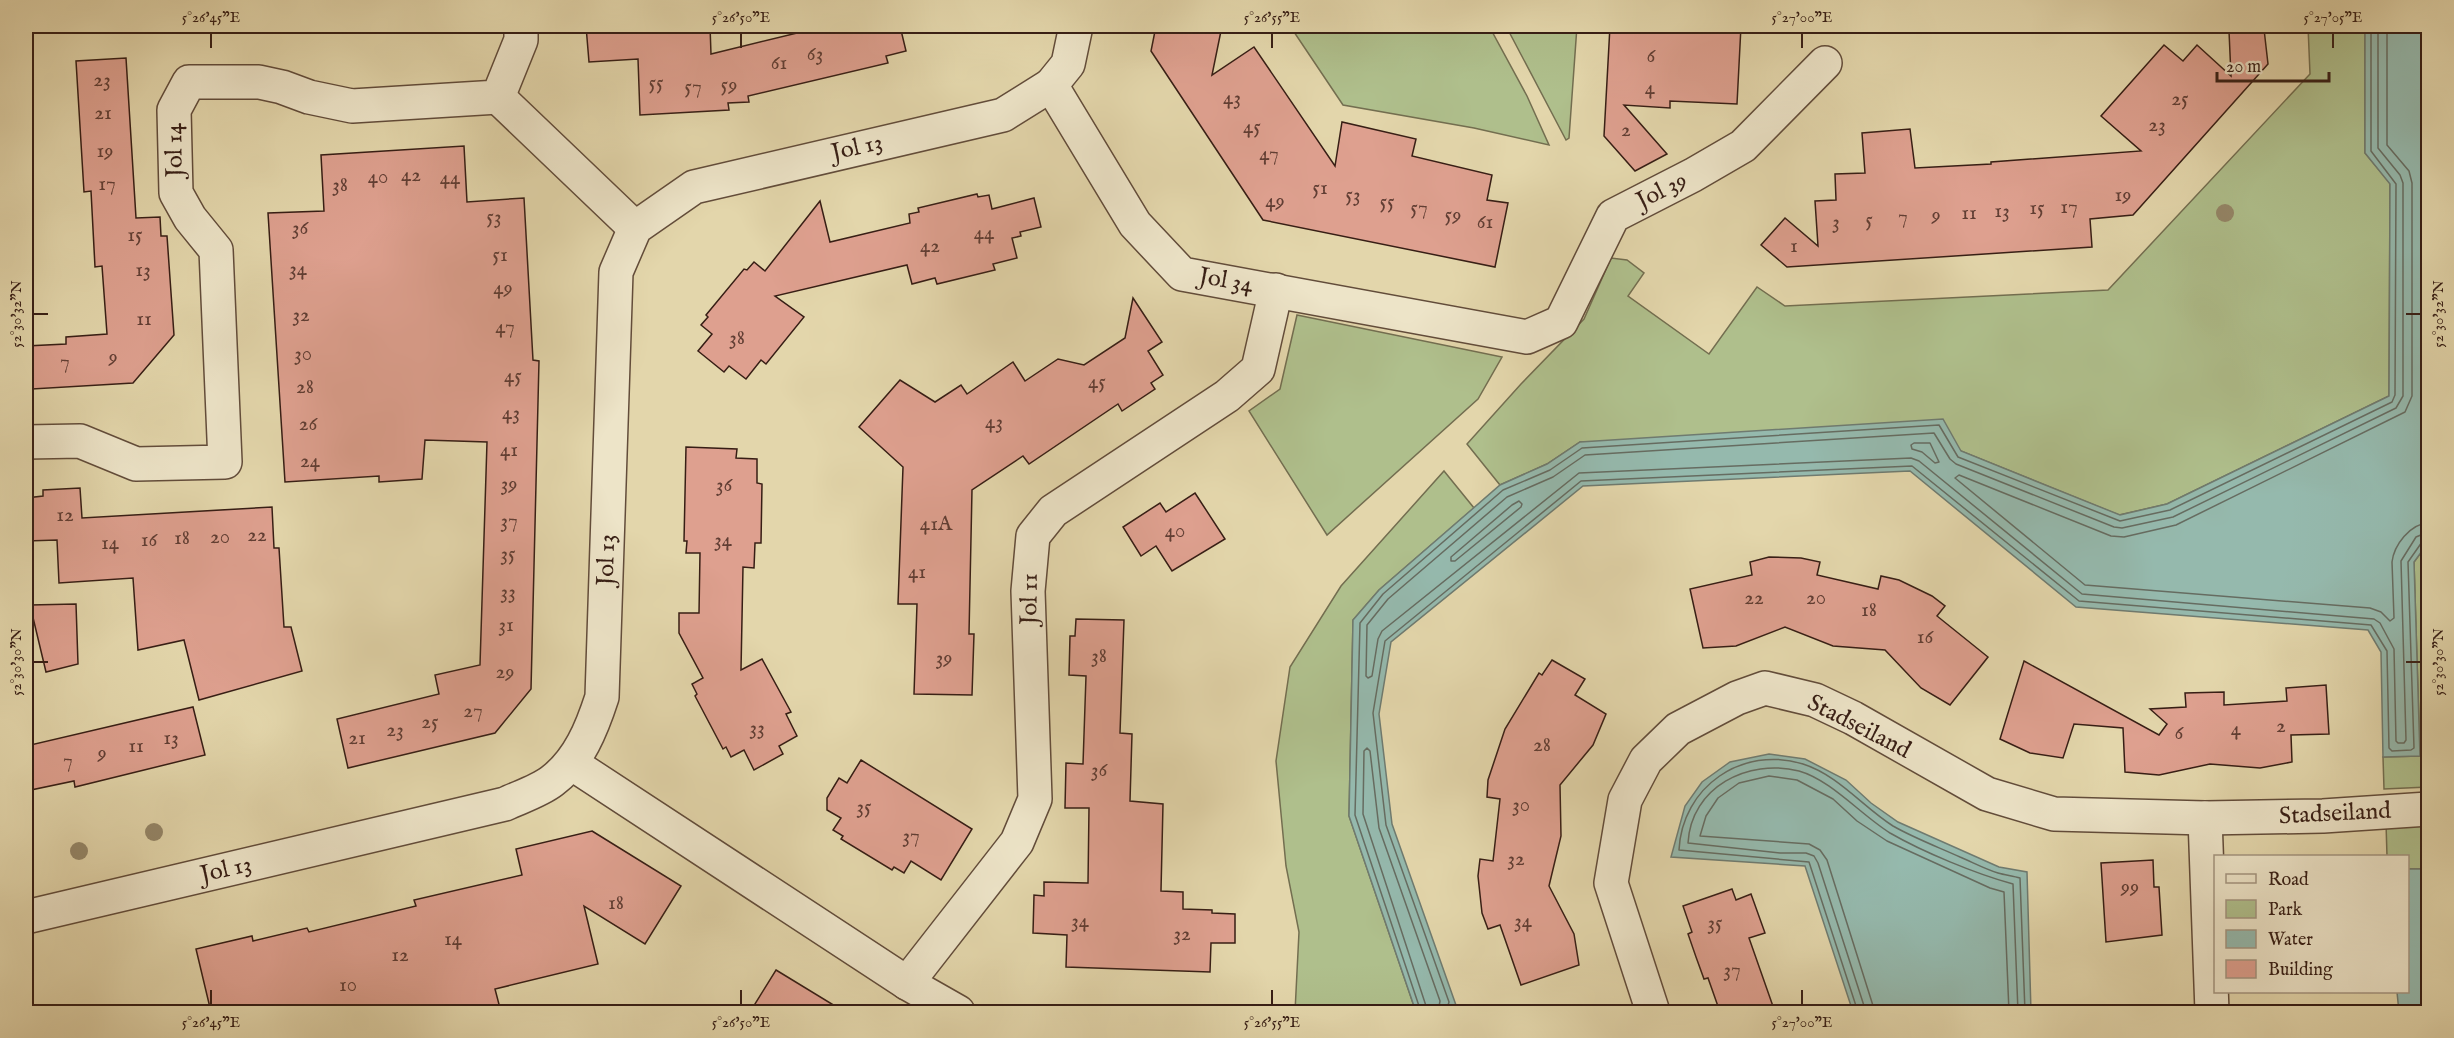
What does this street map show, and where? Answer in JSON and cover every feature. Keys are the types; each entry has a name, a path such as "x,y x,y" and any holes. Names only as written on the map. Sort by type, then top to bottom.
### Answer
{"street":[{"path":"521,26 521,40 498,97 635,228"},
{"path":"1051,84 1068,64 1076,26"},
{"name":"Jol 39","path":"1527,337 1561,322 1613,216 1743,146 1825,63"},
{"name":"Jol 14","path":"26,442 80,441 136,464 225,462 216,250 190,218 176,193 174,110 189,82 259,82 282,87 309,97 352,106 498,97"},
{"name":"Jol 13","path":"26,917 505,804 551,782 571,763 591,729 602,697 616,272 635,228 694,186 1003,115 1051,84"},
{"name":"Jol 34","path":"1051,84 1135,224 1182,273 1527,337"},
{"name":"Jol 11","path":"907,983 1017,842 1035,799 1028,591 1033,536 1053,511 1227,396 1258,369 1276,290"},
{"name":"Stadseiland","path":"1653,1012 1611,883 1625,801 1646,760 1678,729 1737,699 1765,688 1815,700 1853,718 1987,794 2054,814 2205,818 2323,816 2428,809"},
{"path":"571,763 907,983 958,1012"},
{"path":"2205,818 2212,1012"}],"green space":[{"path":"1290,26 1489,26 1527,96 1549,145 1474,128 1343,105"},
{"path":"1506,26 1577,26 1569,138 1566,140"},
{"path":"2308,26 2365,26 2365,153 2390,183 2389,396 2167,504 2119,515 1961,451 1580,442 1547,464 1500,485 1467,444 1584,319 1611,258 1627,260 1644,273 1628,296 1709,354 1757,287 1785,306 2108,290 2310,74"},
{"path":"1297,315 1502,357 1478,399 1327,535 1249,411 1280,389"},
{"path":"1444,471 1474,508 1379,590 1353,620 1349,816 1416,1012 1295,1012 1299,932 1286,866 1276,761 1290,667 1341,586"},
{"path":"2428,543 2428,787 2384,789 2383,757 2420,756 2414,562"},
{"path":"2428,821 2428,869 2409,869 2409,855 2387,855 2386,823"}],"water":[{"path":"2365,26 2428,26 2428,543 2414,562 2420,756 2383,757 2381,652 2368,630 2076,607 1910,471 1583,486 1391,642 1379,714 1392,824 1457,1008 1443,1012 1416,1012 1349,816 1353,620 1379,590 1500,485 1547,464 1580,442 1943,419 1961,451 2120,515 2167,504 2389,396 2390,184 2365,153"},
{"path":"1769,754 1805,759 1846,780 1871,803 1898,822 1999,867 2027,872 2031,1012 1853,1012 1805,866 1671,857 1685,806 1702,782 1730,762"},
{"path":"2409,869 2428,869 2428,1012 2399,1012 2397,993 2409,993"}],"building":[{"path":"586,26 710,26 711,54 826,26 900,26 906,51 886,56 888,63 748,96 749,102 728,103 729,110 640,115 638,59 589,62"},
{"path":"1156,26 1222,26 1212,75 1254,47 1335,166 1342,122 1416,139 1412,156 1492,175 1487,200 1508,203 1495,267 1263,220 1151,51"},
{"path":"1610,26 1741,26 1737,104 1670,101 1670,108 1624,105 1667,154 1635,171 1604,136"},
{"path":"2264,29 2268,64 2133,215 2090,219 2092,247 1787,267 1761,245 1785,218 1818,246 1815,201 1836,200 1835,174 1865,173 1862,133 1910,129 1915,168 2141,151 2101,116 2164,45 2183,61 2197,45 2231,76 2229,31"},
{"path":"126,58 136,218 160,217 161,236 167,236 174,335 133,383 32,389 32,382 26,383 26,346 66,344 66,337 107,334 102,266 95,267 91,191 84,192 76,61"},
{"path":"464,146 467,202 524,198 533,360 539,361 531,689 495,733 348,768 337,719 439,694 435,675 480,665 487,442 425,440 422,479 379,482 379,476 285,482 268,213 324,211 321,155"},
{"path":"977,194 978,197 989,195 992,209 1034,198 1041,227 1020,232 1021,236 1012,238 1017,258 993,264 995,270 937,284 935,278 912,284 907,265 775,296 804,317 766,364 761,360 746,379 729,366 724,372 698,351 712,334 701,325 708,317 706,315 744,269 747,270 754,262 765,271 820,201 830,242 910,223 909,214 919,212 918,208"},
{"path":"1133,298 1162,342 1148,351 1163,375 1151,383 1155,389 1122,411 1118,404 1029,464 1023,456 972,490 969,634 974,634 972,695 914,694 917,604 898,604 903,467 859,427 900,380 935,402 961,385 967,394 1013,362 1025,381 1058,359 1084,365 1125,338"},
{"path":"686,447 737,449 736,458 757,459 757,483 762,484 761,543 755,543 754,568 743,567 741,670 762,659 791,712 786,714 797,736 779,746 783,754 754,770 744,750 731,757 726,747 723,749 695,696 697,694 692,684 703,678 679,633 679,613 699,613 700,553 686,553 687,541 684,541"},
{"path":"80,488 82,518 272,507 274,548 279,548 284,627 291,627 302,671 199,700 184,640 138,650 133,578 59,583 57,540 26,541 26,498 43,496 43,490"},
{"path":"1195,493 1225,539 1172,571 1156,546 1141,556 1123,527 1160,503 1166,512"},
{"path":"1769,557 1801,558 1820,562 1817,575 1878,589 1881,576 1899,580 1932,596 1945,606 1937,616 1988,657 1950,705 1921,688 1885,650 1833,646 1785,627 1736,646 1703,648 1690,589 1752,575 1750,562"},
{"path":"76,604 78,664 46,672 30,605"},
{"path":"1076,619 1124,620 1120,733 1132,734 1130,801 1163,804 1161,891 1183,892 1183,909 1235,914 1235,943 1211,943 1210,972 1066,967 1067,935 1033,933 1034,895 1044,896 1044,882 1088,883 1089,808 1065,808 1066,763 1083,764 1086,676 1069,675 1070,636 1075,636"},
{"path":"1552,660 1585,679 1575,695 1606,714 1593,745 1560,785 1561,836 1549,886 1574,934 1579,965 1521,985 1500,925 1488,929 1482,913 1478,876 1480,859 1493,861 1500,799 1487,797 1488,780 1505,729 1539,673 1542,675"},
{"path":"2024,661 2159,735 2167,724 2150,709 2186,707 2185,693 2224,692 2224,705 2287,701 2286,688 2326,685 2329,734 2291,735 2292,762 2260,768 2210,764 2159,775 2125,772 2123,728 2074,724 2063,758 2030,753 2000,739"},
{"path":"193,707 205,755 75,787 74,781 26,791 26,746"},
{"path":"861,760 972,829 941,880 911,861 904,873 894,867 892,870 841,839 843,836 833,830 841,818 827,810 827,798 839,778 847,783"},
{"path":"592,831 681,886 645,944 584,906 598,964 495,989 501,1012 211,1012 196,949 252,936 253,941 307,928 309,932 416,906 414,900 522,875 516,849"},
{"path":"2153,860 2154,887 2159,887 2162,935 2106,942 2101,863"},
{"path":"1732,889 1736,900 1751,894 1765,933 1749,938 1775,1012 1720,1012 1708,978 1704,979 1696,957 1688,934 1692,932 1683,906"},
{"path":"776,970 845,1012 750,1012"}]}
